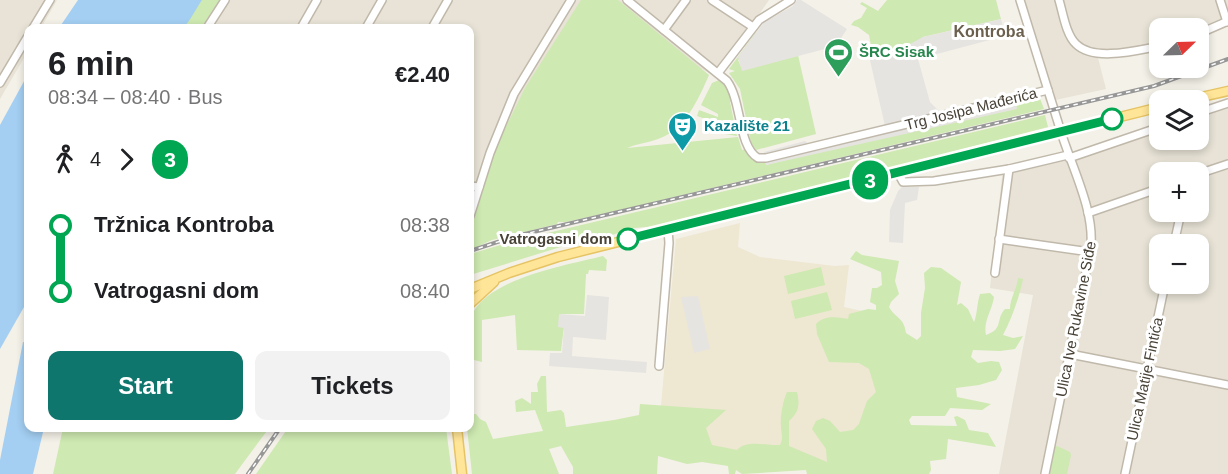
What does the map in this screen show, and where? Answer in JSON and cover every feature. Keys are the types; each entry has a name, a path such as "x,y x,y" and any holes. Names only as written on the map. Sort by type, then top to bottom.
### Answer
{"main road":[{"path":"1209,95 1228,91"},
{"path":"474,287 558,256 900,177 1060,131 1149,111"},
{"path":"474,300 488,286 509,273"},
{"path":"474,282 490,280"},
{"path":"457,432 462,474"}],"street":[{"path":"35,24 50,0"},
{"path":"210,24 225,0"},
{"path":"303,24 317,0"},
{"path":"368,24 382,0"},
{"path":"434,24 448,0"},
{"path":"474,203 498,132 514,94 571,0"},
{"path":"627,0 718,73 759,20 791,0"},
{"path":"664,30 686,0"},
{"path":"712,0 753,27"},
{"name":"Ulica Ive Rukavine Siđe","path":"1020,0 1092,231 1090,252 1045,474"},
{"path":"1059,0 1073,40 1082,48 1094,52 1113,53 1149,48"},
{"path":"1209,29 1227,21 1220,0"},
{"path":"0,83 24,43"},
{"name":"Trg Josipa Mađerića","path":"718,73 734,91 749,149 758,158 893,129 1048,90"},
{"path":"1209,109 1228,103"},
{"path":"900,177 934,180 1009,169 1069,156 1149,131"},
{"path":"1209,170 1228,164"},
{"path":"995,273 1009,169"},
{"path":"474,186 479,187"},
{"path":"1088,213 1149,192"},
{"path":"659,366 669,243 668,230"},
{"path":"999,239 1090,252"},
{"name":"Ulica Matije Fintića","path":"1125,474 1164,294"},
{"path":"1070,354 1228,385"}],"shaded area":[{"path":"0,0 57,0 43,24 24,24 24,58 0,99"},
{"path":"230,0 769,0 719,79 702,69 682,87 491,183 474,182 474,24 214,24"},
{"path":"797,0 801,0 847,29 836,46 742,71 738,57 764,22 793,6"},
{"path":"1017,0 1228,0 1228,26 1209,35 1209,18 1149,18 1149,52 1098,58 1106,89 1046,102"},
{"path":"1001,19 1005,36 918,59 930,102 941,113 1026,90 1029,101 1016,104 1017,109 766,165 764,152 805,141 809,144 885,126 869,56 910,44 923,37"},
{"path":"1228,101 1228,474 999,474 1033,295 990,288 1003,168 1076,152 1149,128 1149,150 1209,150 1209,108"},
{"path":"902,187 919,187 917,200 905,203 903,243 889,242 890,210"},
{"path":"740,223 738,247 760,257 835,266 849,265 844,307 880,315 893,474 737,458 658,439 676,239"},
{"path":"587,295 609,297 606,340 573,337 572,356 647,362 646,373 549,366 550,353 562,353 564,328 558,327 559,314 585,316"},
{"path":"698,296 710,349 694,353 681,297"}],"green space":[{"path":"150,0 220,0 205,24 132,24"},
{"path":"581,0 618,0 709,75 690,113 676,129 658,139 627,148 738,137 742,150 746,149 765,161 766,165 1039,96 1044,109 615,211 558,222 492,240 474,248 474,219 489,166 525,88"},
{"path":"887,0 996,0 1001,19 923,37 911,47 873,56 869,35 851,25 861,18 867,8 860,4 862,2 878,11"},
{"path":"757,31 745,58 738,60 742,69 798,55 816,134 756,150 751,143 740,89 729,73 735,71 729,69"},
{"path":"719,80 726,85 733,100 730,102 737,136 719,133 714,122 697,116 699,110 718,117 718,114 701,105 712,83"},
{"path":"1045,115 1048,127 744,206 659,226 634,228 587,243 567,245 474,274 474,253 518,240"},
{"path":"856,251 862,255 899,261 895,281 899,294 889,307 902,321 906,333 917,340 921,336 924,273 931,267 941,268 961,282 957,305 961,303 968,309 974,322 980,294 990,293 994,297 986,325 986,335 995,330 1005,309 1010,309 1018,278 1023,279 1015,308 1003,335 1013,338 1023,336 1015,349 973,350 971,357 978,363 999,362 1002,370 996,380 956,388 957,397 991,404 982,410 950,408 945,416 912,416 909,420 911,425 957,426 954,417 957,416 965,420 969,430 988,433 996,447 948,439 946,459 930,461 929,474 807,474 806,470 742,474 736,470 735,474 729,474 728,466 702,462 687,464 658,456 657,474 573,474 573,467 561,446 549,449 559,474 472,474 467,432 474,432 474,414 486,422 493,439 543,431 535,410 516,412 515,401 522,398 531,404 531,392 538,392 537,384 541,376 546,376 547,412 561,410 564,413 566,427 639,415 640,404 726,410 706,428 712,445 737,450 751,444 780,445 784,400 787,392 797,392 798,408 789,421 789,446 827,462 826,449 812,429 816,421 823,418 830,421 840,432 853,430 859,424 867,401 876,392 869,369 859,363 829,362 817,334 816,324 823,319 835,317 848,319 849,314 868,309 876,310 876,305 870,302 872,288 882,285 881,272 850,259"},
{"path":"603,256 607,260 606,271 589,270 586,274 584,314 561,314 560,323 564,326 561,351 517,350 515,315 482,320 482,362 474,360 474,313 477,307 489,295 507,285 548,270"},
{"path":"821,267 825,285 788,294 784,276"},
{"path":"827,292 832,310 795,319 791,301"},
{"path":"62,432 266,432 235,474 53,474"},
{"path":"285,432 447,432 452,474 256,474"},
{"path":"1057,446 1070,452 1067,474 1048,474 1054,447"}],"water":[{"path":"78,0 202,0 186,24 62,24"},
{"path":"24,81 24,307 0,349 0,125"},
{"path":"23,342 24,432 43,432 33,474 0,474 0,460"}],"railway":[{"path":"474,250 516,236 1154,86 1228,59"},
{"path":"248,474 277,432"}],"bus line":[{"name":"3","path":"628,239 1112,119"}],"place":[{"name":"ŠRC Sisak","path":"838,78"},
{"name":"Kazalište 21","path":"683,152"},
{"name":"Vatrogasni dom","path":"628,239"}],"district":[{"name":"Kontroba","path":"989,31"}]}
